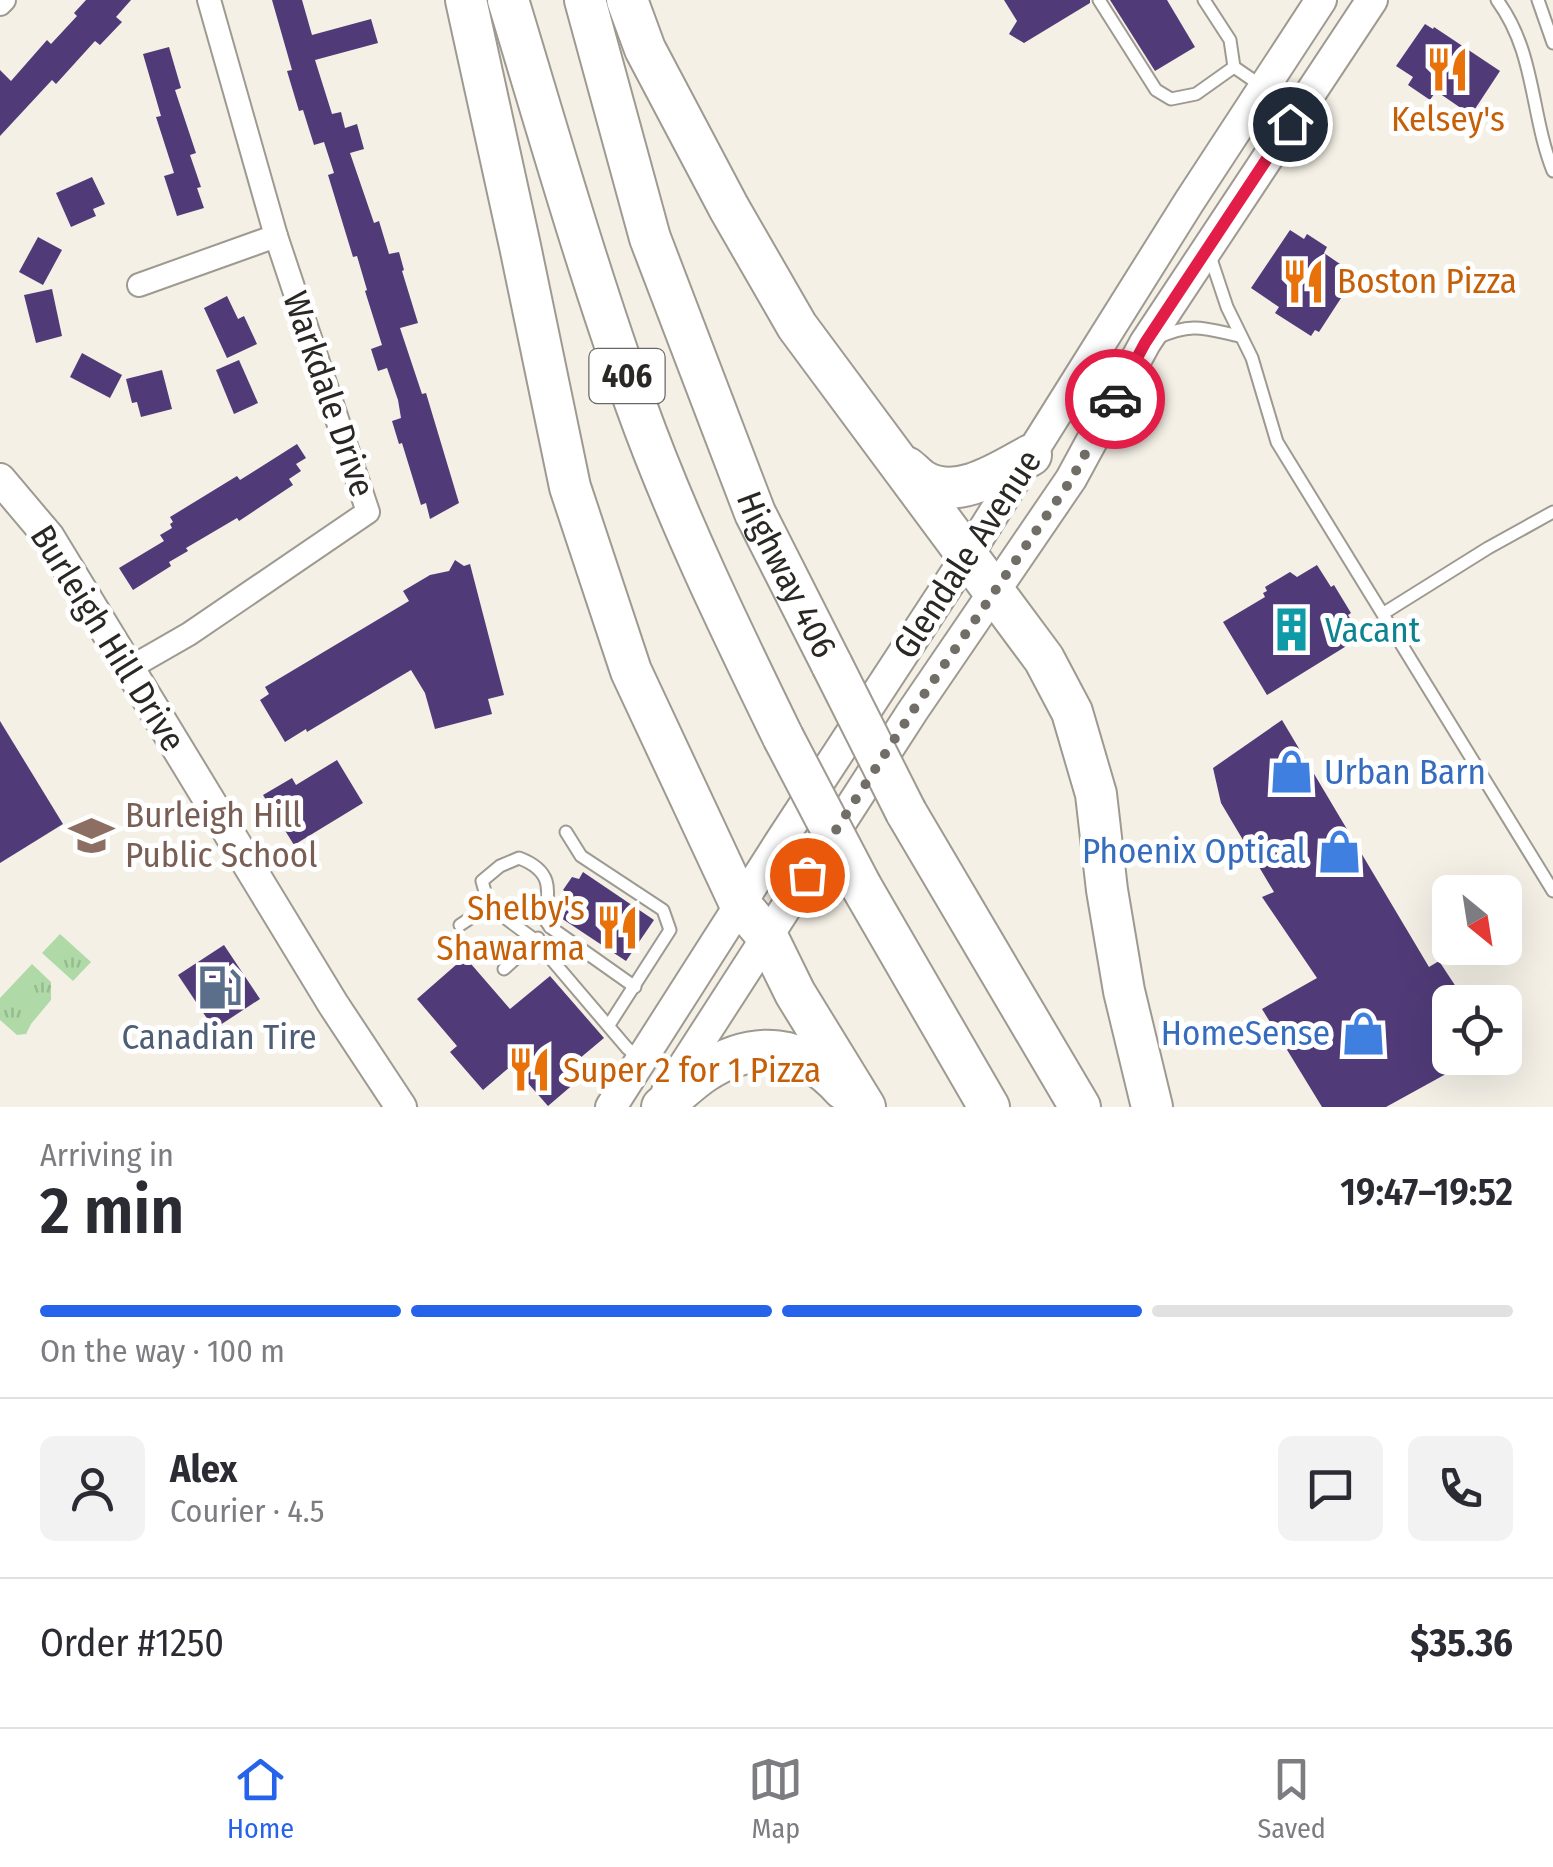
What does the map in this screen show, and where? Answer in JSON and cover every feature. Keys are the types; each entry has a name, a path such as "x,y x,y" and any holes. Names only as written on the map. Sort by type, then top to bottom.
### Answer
{"highway":[{"path":"466,0 570,488 631,671 740,904 767,936 795,993 862,1107"},
{"name":"Highway 406","path":"508,0 637,406 711,588 861,886 990,1107"},
{"name":"Highway 406","path":"586,0 657,256 755,513 906,812 1080,1107"},
{"path":"627,0 655,67 797,326 1044,659 1072,712 1096,794 1106,890 1152,1107"},
{"path":"892,454 924,482 952,486 966,486 1031,455"},
{"path":"660,1107 703,1073 733,1056 783,1050 804,1057 831,1076 862,1107"}],"main road":[{"name":"Glendale Avenue","path":"611,1107 1321,0"},
{"name":"Glendale Avenue","path":"660,1107 912,712 1071,480 1145,343 1372,0"},
{"name":"Burleigh Hill Drive","path":"0,479 49,537 401,1107"}],"street":[{"name":"Warkdale Drive","path":"128,669 190,634 368,512 276,236 208,0"},
{"path":"139,284 276,236"}],"lane":[{"path":"1098,0 1156,90 1171,100 1196,94 1234,67"},
{"path":"1204,0 1230,40 1234,67 1263,87"},
{"path":"1496,0 1522,44 1553,171"},
{"path":"1538,0 1553,43"},
{"path":"1208,248 1220,291 1252,358 1277,442 1553,891"},
{"path":"1145,343 1174,330 1197,326 1239,336"},
{"path":"1384,613 1553,512"},
{"path":"566,832 581,856 663,910 670,930 610,1025"},
{"path":"635,987 550,927 544,918 548,880 533,863 519,858 500,866 482,881 489,906 536,940 641,1060"},
{"path":"460,925 489,906"},
{"path":"504,968 550,927"}],"green space":[{"path":"60,934 91,962 73,981 42,953"},
{"path":"32,964 51,982 51,1000 26,1034 17,1035 0,1020 0,998"}],"building":[{"path":"86,0 131,0 116,17 122,22 100,45 95,41 56,84 52,80 0,136 0,70 11,81 47,40 51,44 77,16 74,13"},
{"path":"272,0 302,0 312,35 371,19 378,43 315,60 332,114 341,112 345,128 357,124 364,149 350,153 389,254 399,252 418,323 400,328 422,394 426,393 459,503 430,519 426,503 421,505 392,421 401,418 387,368 378,371 371,349 382,345 357,256 353,257 328,175 334,173 324,142 314,145 303,110 299,111"},
{"path":"1004,0 1090,3 1024,43 1009,34 1017,21"},
{"path":"1110,0 1167,0 1195,47 1155,71"},
{"name":"Kelsey's","path":"1425,24 1500,71 1471,115 1436,91 1430,100 1408,85 1413,77 1396,66"},
{"path":"169,47 181,88 175,90 196,153 190,155 204,208 177,216 164,176 174,173 156,117 161,116 143,54"},
{"path":"92,177 105,204 93,209 96,216 71,227 56,193"},
{"name":"Boston Pizza","path":"1290,230 1304,239 1307,234 1327,247 1324,253 1356,275 1319,332 1315,330 1311,336 1275,313 1279,307 1251,288"},
{"path":"38,237 62,250 43,285 19,272"},
{"path":"52,289 62,336 36,343 24,295"},
{"path":"227,296 238,319 244,316 257,344 227,358 204,308"},
{"path":"82,353 122,375 110,398 70,377"},
{"path":"239,360 258,403 234,414 216,370"},
{"path":"162,370 172,409 141,417 137,402 132,403 126,379"},
{"path":"297,444 306,458 296,464 301,471 289,479 293,485 239,521 237,518 186,548 188,551 169,562 171,566 133,590 119,568 164,541 160,535 172,528 170,517"},
{"path":"455,560 464,566 470,564 504,695 488,699 492,714 435,729 425,693 411,670 285,742 260,700 269,694 265,687 409,601 403,591 430,575 449,571"},
{"name":"Vacant","path":"1317,565 1331,587 1334,585 1361,637 1267,695 1223,622 1265,597 1265,587 1290,572 1297,577"},
{"path":"1282,720 1429,967 1442,965 1455,985 1432,985 1432,1075 1444,1075 1386,1107 1322,1107 1262,1009 1317,978 1262,897 1274,892 1221,803 1213,768"},
{"path":"0,721 63,824 0,863"},
{"path":"337,760 363,803 294,845 263,795 292,778 296,785"},
{"path":"583,872 654,920 626,961 561,918 575,898 563,890 572,877 579,879"},
{"path":"224,945 260,999 214,1029 178,975"},
{"path":"465,957 510,1009 550,976 604,1038 573,1064 583,1076 548,1106 512,1065 483,1090 450,1052 457,1046 417,999"}],"way so far":[{"path":"807,875 912,712 1071,480 1115,399"}],"place":[{"name":"Kelsey's","path":"1448,69"},
{"name":"Boston Pizza","path":"1304,281"},
{"name":"Vacant","path":"1292,630"},
{"name":"Urban Barn","path":"1291,772"},
{"name":"Burleigh Hill Public School","path":"92,835"},
{"name":"Phoenix Optical","path":"1339,851"},
{"name":"Shelby's Shawarma","path":"618,928"},
{"name":"Canadian Tire","path":"219,987"},
{"name":"HomeSense","path":"1363,1033"},
{"name":"Super 2 for 1 Pizza","path":"530,1070"}],"route":[{"path":"1115,399 1145,343 1290,124"}]}
